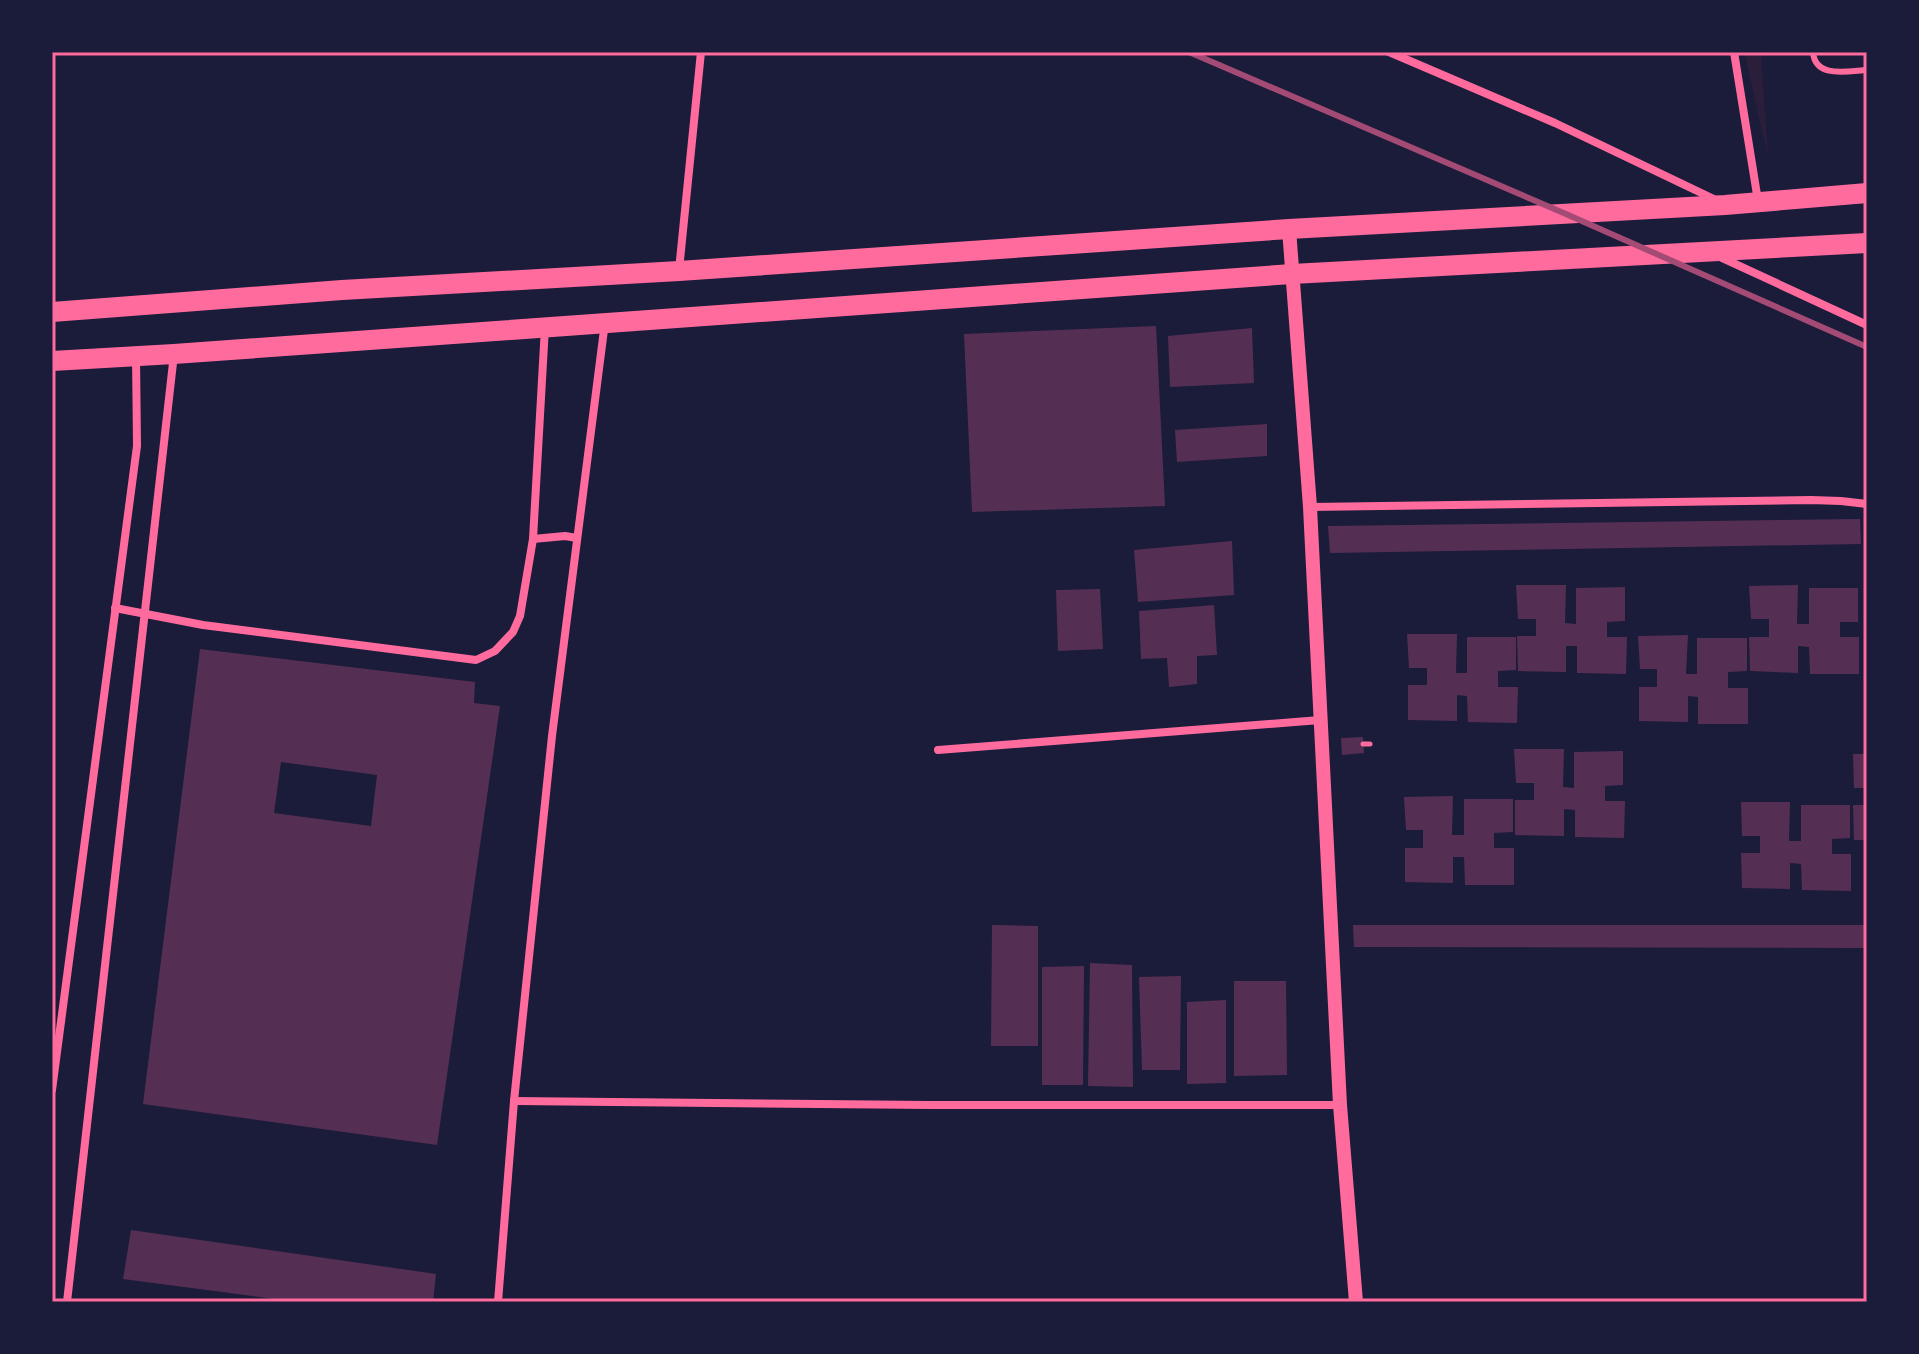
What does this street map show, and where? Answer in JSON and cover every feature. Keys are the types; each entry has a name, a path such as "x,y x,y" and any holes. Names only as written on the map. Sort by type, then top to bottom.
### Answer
{"main road":[{"path":"52,312 342,290 679,271 1289,229 1725,205 1867,193"},
{"path":"52,361 1292,274 1867,243"}],"street":[{"path":"679,271 701,52"},
{"path":"1389,52 1555,123 1725,205"},
{"path":"1734,52 1758,201"},
{"path":"1289,229 1310,507 1340,1105 1356,1302"},
{"path":"1710,252 1867,325"},
{"path":"498,1302 514,1101 550,752 605,322"},
{"path":"115,608 203,625 476,660 495,651 513,632 520,616 533,539 545,326"},
{"path":"67,1302 174,354"},
{"path":"52,1090 137,446 136,355"},
{"path":"1310,507 1811,500 1867,504"},
{"path":"533,539 577,538"},
{"path":"938,750 1320,720"},
{"path":"514,1101 1340,1105"}],"lane":[{"path":"1813,52 1813,59 1820,68 1832,71 1867,70"}],"shaded area":[{"path":"1744,52 1761,52 1768,157"}],"building":[{"path":"1156,326 1165,506 972,512 964,334"},
{"path":"1252,328 1254,383 1170,387 1168,336"},
{"path":"1267,424 1267,456 1177,462 1175,430"},
{"path":"1860,519 1861,544 1330,553 1328,526"},
{"path":"1232,541 1234,595 1138,602 1134,550"},
{"path":"1516,585 1566,585 1565,623 1576,624 1576,588 1625,587 1625,621 1607,622 1607,637 1627,637 1626,674 1577,673 1577,646 1566,646 1566,672 1518,671 1517,636 1536,636 1536,619 1518,619"},
{"path":"1798,585 1797,624 1809,624 1809,588 1858,588 1858,622 1840,622 1840,637 1859,637 1859,674 1810,674 1809,647 1798,646 1798,673 1750,671 1749,637 1769,637 1769,619 1751,619 1749,586"},
{"path":"1100,589 1103,649 1058,651 1056,590"},
{"path":"1214,605 1217,655 1197,656 1197,684 1169,687 1167,658 1141,659 1139,611"},
{"path":"1407,634 1457,634 1456,673 1467,673 1467,637 1516,637 1516,670 1498,671 1498,687 1518,687 1517,723 1468,722 1467,696 1457,695 1457,721 1408,720 1408,685 1427,685 1427,668 1409,668"},
{"path":"1688,635 1686,674 1697,674 1697,638 1747,638 1747,671 1728,672 1728,688 1748,688 1748,724 1698,724 1698,697 1688,696 1688,722 1639,721 1639,687 1657,687 1657,669 1640,669 1638,636"},
{"path":"200,649 475,682 474,703 500,706 437,1145 143,1104","holes":["281,762 377,775 371,826 274,813"]},
{"path":"1363,737 1364,753 1342,755 1341,738"},
{"path":"1514,749 1564,749 1563,787 1574,788 1574,752 1623,751 1623,785 1605,786 1605,801 1625,801 1624,838 1575,837 1575,810 1564,809 1564,836 1515,835 1515,800 1534,800 1534,783 1516,783"},
{"path":"1853,754 1867,754 1867,788 1854,788"},
{"path":"1453,796 1452,835 1464,835 1464,799 1513,799 1513,832 1494,833 1494,848 1514,848 1514,885 1465,885 1464,857 1453,857 1453,883 1405,882 1405,848 1423,848 1423,830 1406,830 1404,797"},
{"path":"1741,802 1790,802 1789,841 1801,841 1801,805 1850,805 1850,838 1832,839 1832,854 1851,854 1851,891 1802,890 1801,864 1790,863 1790,889 1742,888 1741,853 1760,853 1760,836 1742,836"},
{"path":"1853,805 1867,805 1867,840 1854,840"},
{"path":"992,925 1038,926 1038,1046 991,1046"},
{"path":"1353,925 1867,925 1867,948 1354,947"},
{"path":"1090,963 1132,965 1133,1087 1088,1086"},
{"path":"1084,966 1083,1085 1042,1085 1042,967"},
{"path":"1181,976 1180,1070 1142,1070 1139,977"},
{"path":"1234,981 1286,981 1287,1075 1234,1076"},
{"path":"1226,1000 1226,1083 1187,1084 1187,1002"},
{"path":"131,1230 436,1274 433,1302 297,1302 123,1279"}],"railway":[{"path":"1189,52 1867,347"}]}
